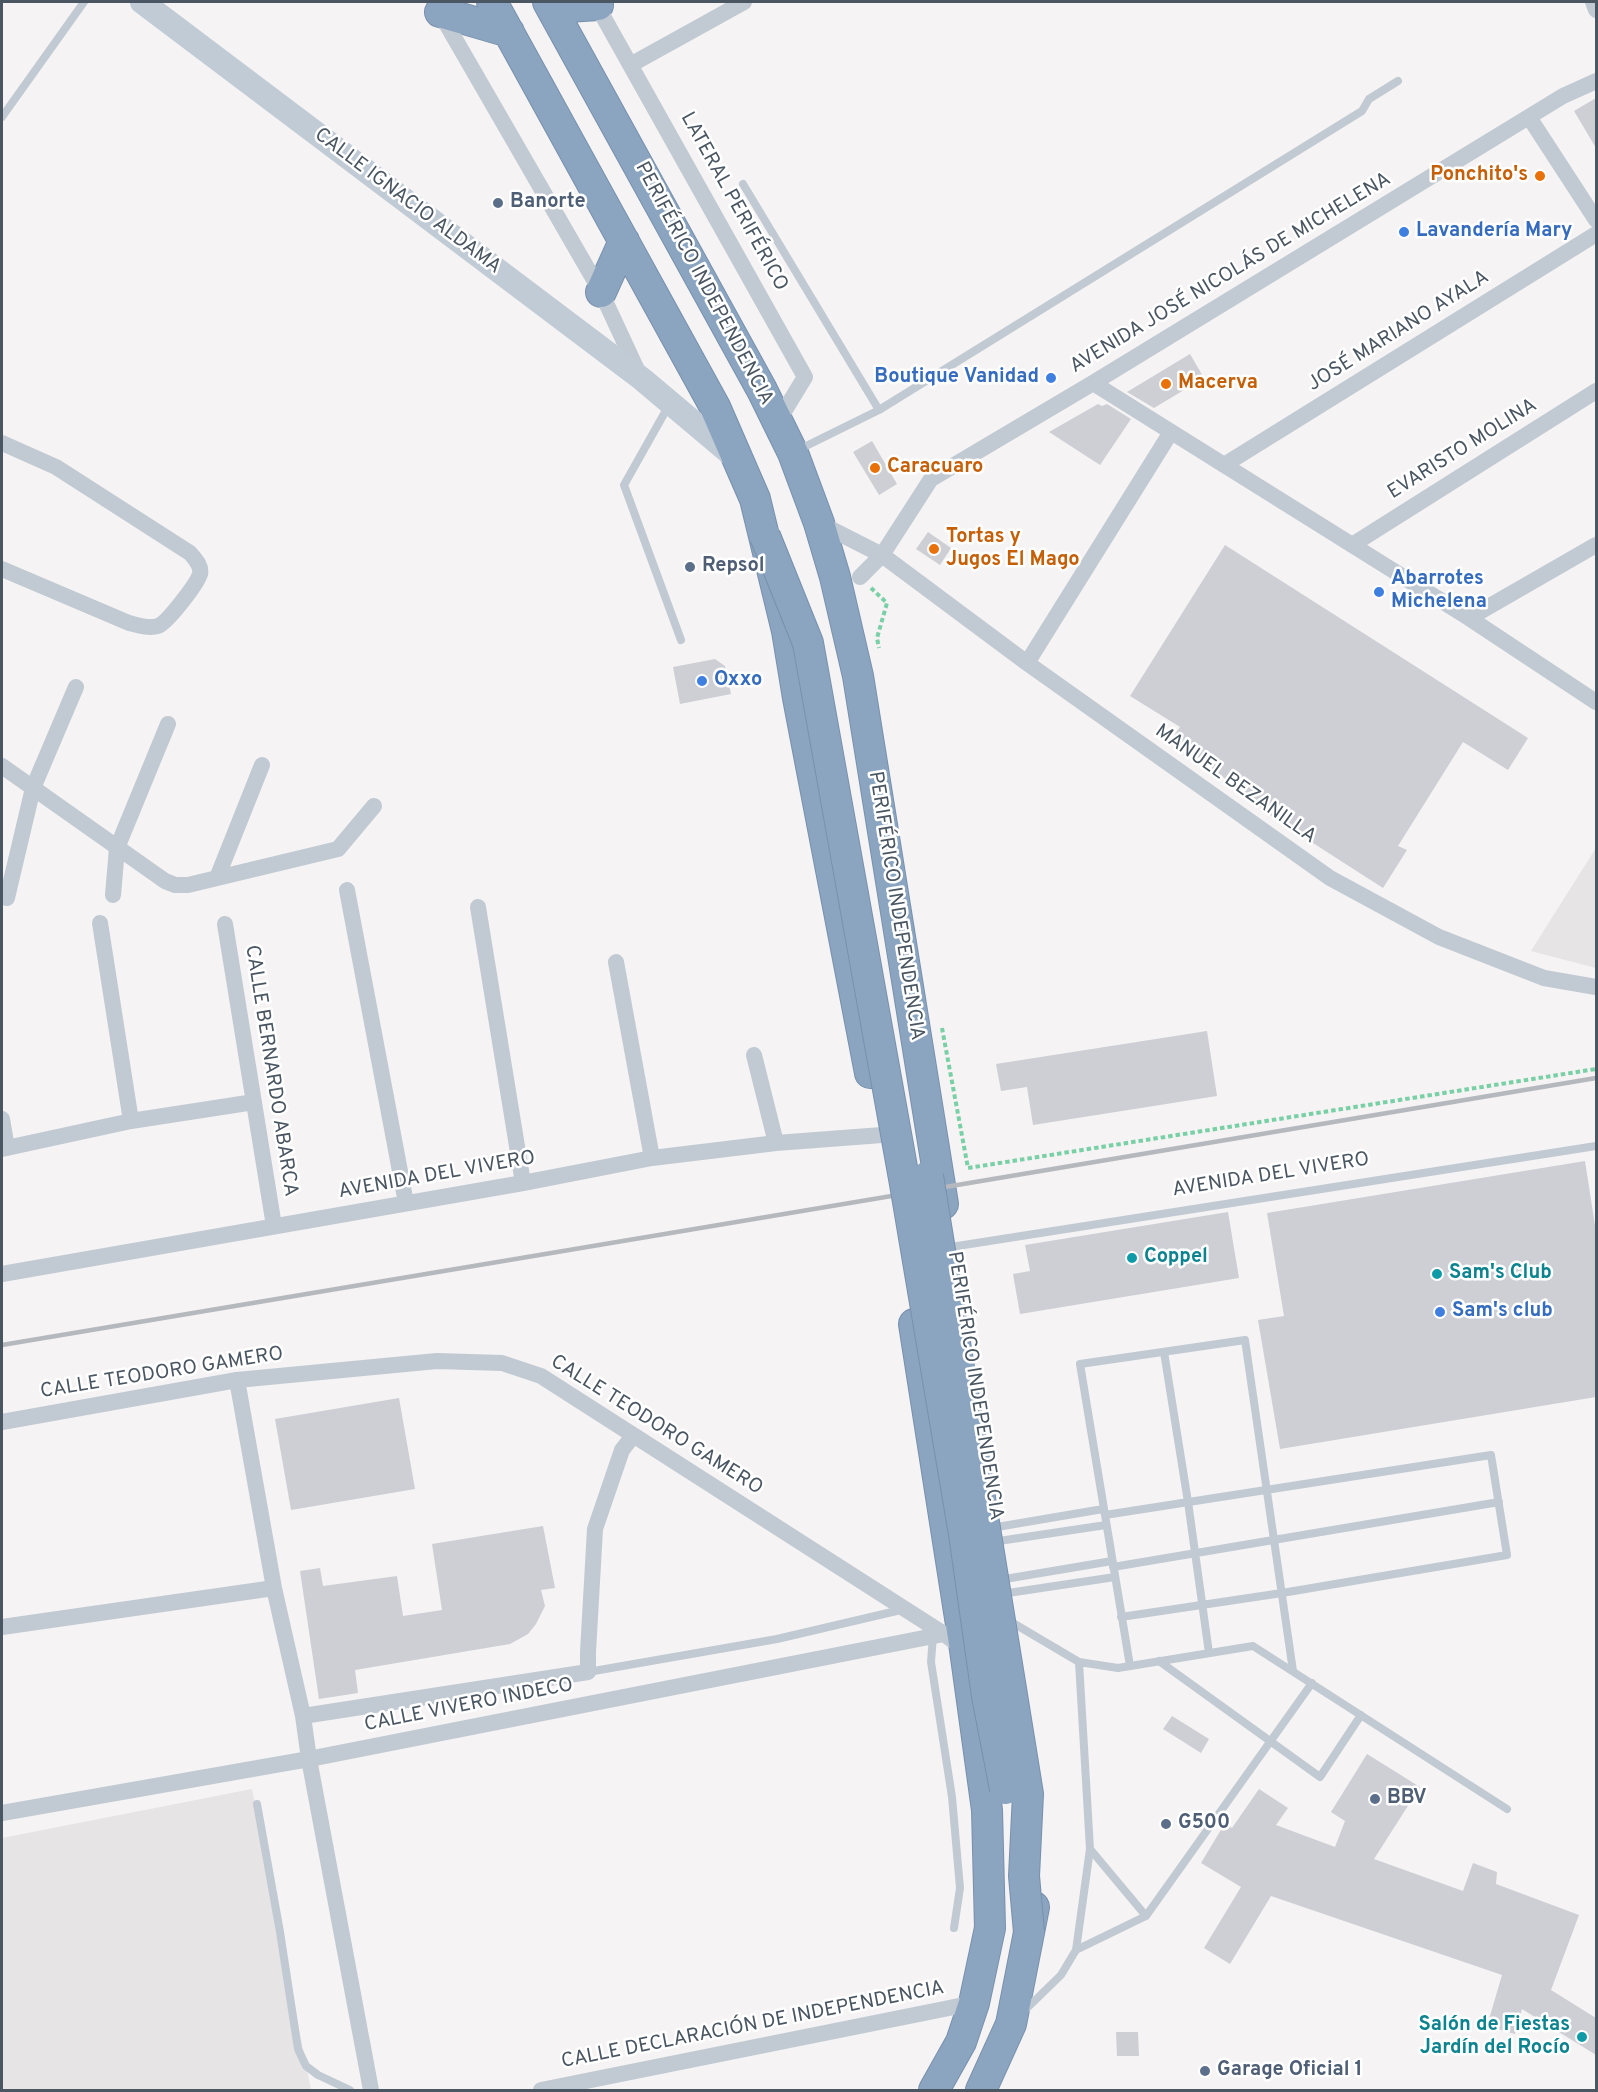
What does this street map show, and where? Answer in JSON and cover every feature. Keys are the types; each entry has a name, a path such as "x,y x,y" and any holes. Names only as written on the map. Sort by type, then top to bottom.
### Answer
{"highway":[{"path":"492,2 715,407 755,499 765,536 808,643 919,1201 1028,1794 1024,1876 1029,1932"},
{"path":"550,5 597,3"},
{"name":"PERIFÉRICO INDEPENDENCIA","path":"550,5 762,390 793,453 819,523 848,577 919,1201 947,1640 987,1810 990,1928 974,2003 962,2042 934,2091"},
{"path":"437,7 509,32"},
{"path":"601,292 624,241"},
{"path":"819,523 823,582 848,678 964,1534 987,1696 1005,1789 1000,1858 989,1915"},
{"name":"PERIFÉRICO INDEPENDENCIA","path":"765,536 787,631 882,1135 919,1201 951,1248 1039,1784 1037,1894 1011,2024 981,2091"}],"street":[{"name":"CALLE IGNACIO ALDAMA","path":"142,2 642,379 739,460"},
{"path":"632,64 744,2"},
{"path":"1593,2 1596,10"},
{"name":"LATERAL PERIFÉRICO","path":"597,3 805,377 777,423"},
{"path":"437,7 601,292 642,379"},
{"name":"AVENIDA JOSÉ NICOLÁS DE MICHELENA","path":"848,577 882,555 931,479 1563,96 1596,81"},
{"path":"1529,117 1596,220"},
{"name":"JOSÉ MARIANO AYALA","path":"1224,465 1596,234"},
{"path":"1092,383 1469,618 1595,700"},
{"name":"EVARISTO MOLINA","path":"1352,545 1596,391"},
{"path":"1027,663 1170,432"},
{"path":"2,443 56,466 190,554 198,562 200,574 171,618 158,627 145,627 129,623 2,569"},
{"name":"MANUEL BEZANILLA","path":"819,523 882,555 1027,663 1340,883 1438,938 1544,978 1596,987"},
{"path":"1469,618 1596,545"},
{"path":"7,898 33,788 76,687"},
{"path":"113,895 117,848 168,724"},
{"path":"217,878 262,765"},
{"path":"2,766 117,848 165,881 175,885 188,885 338,849 374,806"},
{"path":"347,890 406,1203"},
{"path":"478,907 523,1183"},
{"path":"100,923 131,1121"},
{"name":"CALLE BERNARDO ABARCA","path":"225,924 274,1226"},
{"path":"616,962 652,1158"},
{"path":"754,1055 776,1143"},
{"path":"2,1119 4,1148 131,1121 254,1102"},
{"name":"AVENIDA DEL VIVERO","path":"2,1274 523,1183 652,1158 776,1143 882,1135"},
{"name":"CALLE TEODORO GAMERO","path":"2,1422 237,1380 437,1360 501,1364 541,1376 905,1609 947,1640"},
{"path":"237,1380 274,1588 303,1716 371,2091"},
{"path":"303,1716 588,1672 595,1529 622,1450 633,1436"},
{"path":"2,1627 274,1588"},
{"name":"CALLE VIVERO INDECO","path":"2,1813 309,1759 947,1640"},
{"name":"CALLE DECLARACIÓN DE INDEPENDENCIA","path":"541,2091 974,2003"}],"lane":[{"path":"2,117 84,2"},
{"path":"793,453 879,410 1362,111 1369,99 1398,81"},
{"path":"743,184 879,410"},
{"path":"670,403 624,485 681,640"},
{"name":"AVENIDA DEL VIVERO","path":"951,1248 1596,1146"},
{"path":"1130,1666 1080,1364 1245,1340 1293,1671"},
{"path":"1164,1352 1209,1653"},
{"path":"998,1534 1491,1455 1507,1555 1122,1617"},
{"path":"1006,1586 1499,1502"},
{"path":"998,1534 1105,1516"},
{"path":"1006,1586 1113,1568"},
{"path":"588,1672 777,1639 905,1609"},
{"path":"1013,1623 1079,1662 1118,1668 1253,1646 1507,1809"},
{"path":"947,1640 931,1662 952,1797 960,1888 954,1928"},
{"path":"1159,1661 1320,1777 1361,1715"},
{"path":"1011,2024 1061,1976 1076,1950 1090,1849 1079,1662"},
{"path":"1076,1950 1146,1916 1312,1683"},
{"path":"256,1804 280,1932 298,2049 306,2066 318,2075 350,2091"},
{"path":"1090,1849 1146,1916"}],"path":[{"path":"848,577 887,603 878,639 879,650"},
{"path":"941,1021 968,1168 1596,1070"}],"shaded area":[{"path":"1596,848 1596,968 1531,951 1551,919"},
{"path":"252,1789 311,2090 2,2090 2,1838"}],"building":[{"path":"1596,98 1596,148 1574,111"},
{"name":"Macerva","path":"1190,354 1204,378 1154,408 1127,392"},
{"path":"1098,404 1102,406 1107,404 1131,419 1100,465 1049,432"},
{"name":"Caracuaro","path":"872,441 897,484 879,495 853,452"},
{"name":"Tortas y Jugos El Mago","path":"928,532 951,548 940,565 916,549"},
{"path":"1225,545 1528,738 1508,770 1463,742 1398,846 1407,850 1383,888 1274,818 1173,737 1180,727 1130,696"},
{"name":"Oxxo","path":"715,659 725,666 731,694 680,704 673,667"},
{"path":"1207,1031 1217,1096 1033,1125 1027,1087 1001,1091 996,1064"},
{"name":"Sam's Club","path":"1585,1161 1596,1232 1596,1397 1280,1449 1258,1320 1284,1316 1267,1213"},
{"name":"Coppel","path":"1228,1212 1239,1278 1020,1314 1013,1274 1030,1271 1025,1245"},
{"path":"399,1398 415,1489 291,1510 275,1419"},
{"path":"543,1526 555,1588 541,1590 545,1606 528,1634 510,1644 355,1670 358,1693 319,1699 300,1571 320,1568 323,1586 397,1576 403,1616 442,1610 432,1544"},
{"path":"1172,1716 1209,1739 1201,1753 1163,1729"},
{"path":"1367,1754 1420,1787 1374,1859 1463,1891 1473,1863 1497,1872 1496,1884 1579,1915 1551,1990 1596,2018 1596,2055 1522,2009 1515,2034 1487,2026 1502,1975 1271,1896 1230,1964 1204,1948 1241,1887 1201,1863 1225,1823 1232,1828 1259,1789 1288,1808 1276,1825 1335,1847 1345,1821 1331,1812"},
{"path":"1116,2032 1138,2032 1139,2056 1117,2056"}],"railway":[{"path":"2,1345 1596,1078"}],"place":[{"name":"Ponchito's","path":"1540,176"},
{"name":"Banorte","path":"498,203"},
{"name":"Lavandería Mary","path":"1404,232"},
{"name":"Boutique Vanidad","path":"1051,378"},
{"name":"Macerva","path":"1166,384"},
{"name":"Caracuaro","path":"875,468"},
{"name":"Tortas y Jugos El Mago","path":"934,549"},
{"name":"Repsol","path":"690,567"},
{"name":"Abarrotes Michelena","path":"1379,592"},
{"name":"Oxxo","path":"702,681"},
{"name":"Coppel","path":"1132,1258"},
{"name":"Sam's Club","path":"1437,1274"},
{"name":"Sam's club","path":"1440,1312"},
{"name":"BBV","path":"1375,1799"},
{"name":"G500","path":"1166,1824"},
{"name":"Salón de Fiestas Jardín del Rocío","path":"1582,2037"},
{"name":"Garage Oficial 1","path":"1205,2071"}]}
